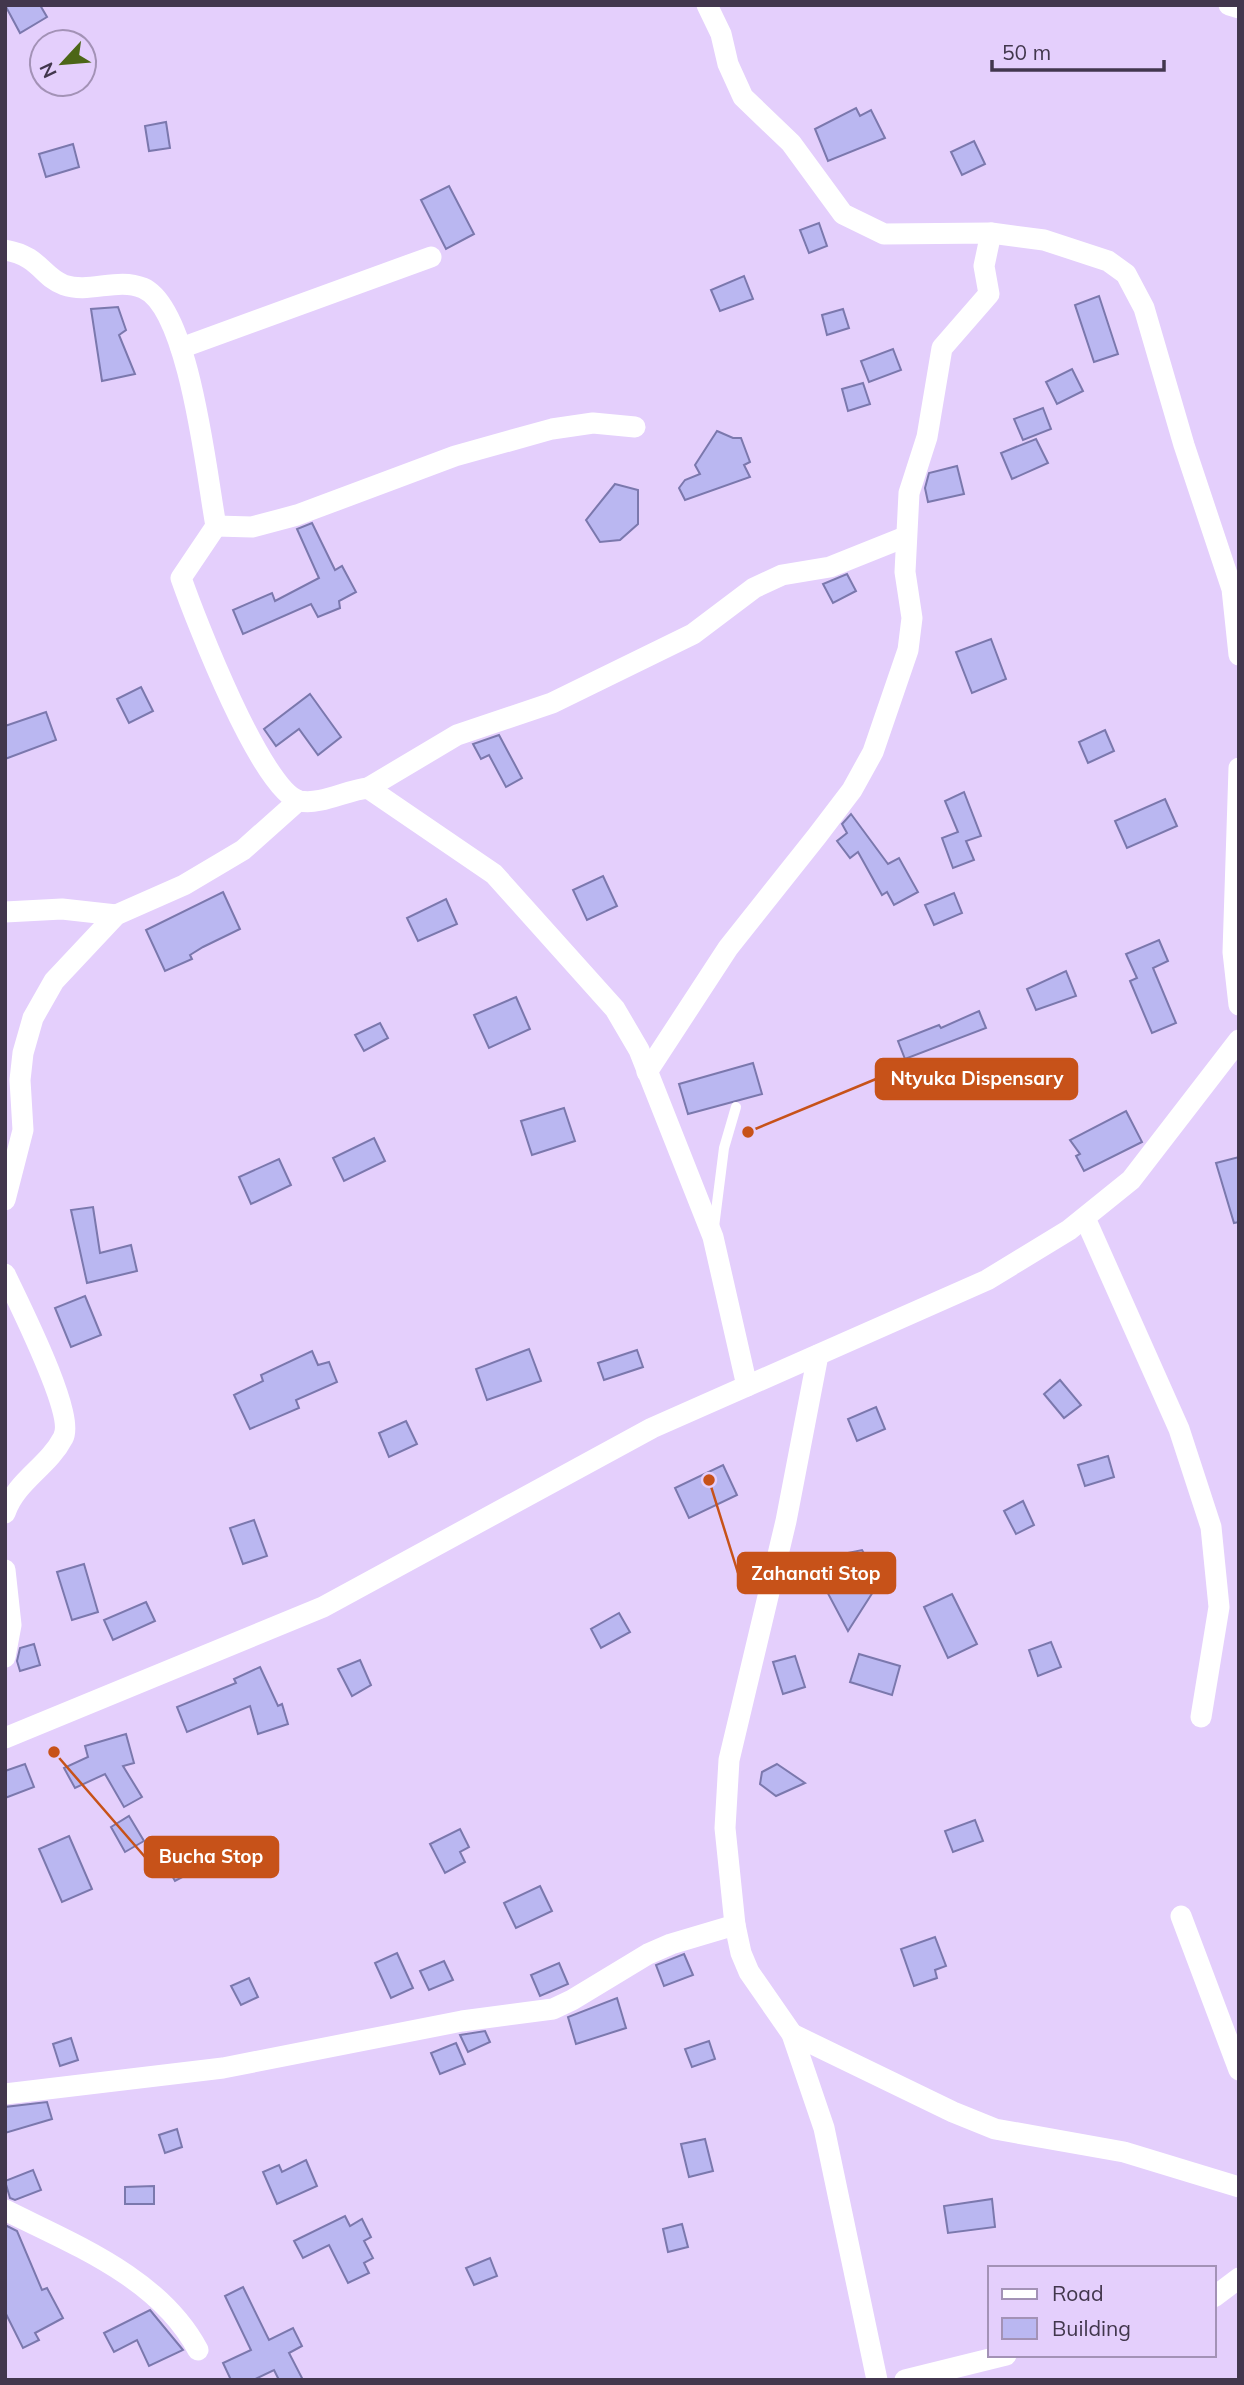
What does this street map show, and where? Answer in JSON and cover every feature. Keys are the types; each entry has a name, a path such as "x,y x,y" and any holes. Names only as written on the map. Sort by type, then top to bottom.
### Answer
{"street":[{"path":"707,5 721,34 728,64 743,97 791,144 843,214 884,234 991,233 1044,240 1108,261 1126,274 1137,289 1184,445 1232,589 1239,656"},
{"path":"1229,5 1239,8"},
{"path":"648,1072 728,948 852,789 873,752 908,650 912,618 905,572 909,493 926,437 942,348 989,294 984,266 991,233"},
{"path":"5,250 27,256 60,284 79,289 123,284 146,289 162,309 181,348 191,382 216,526 181,578 201,635 242,725 278,782 288,795 298,801 311,802 351,790 368,788 457,735 552,703 693,634 754,588 782,575 830,567 905,537"},
{"path":"181,348 431,257"},
{"path":"216,526 252,527 297,515 456,456 552,429 593,423 635,427"},
{"path":"1239,768 1233,952 1239,1005"},
{"path":"368,788 494,874 615,1009 648,1072 713,1237 747,1386"},
{"path":"5,1200 23,1130 20,1080 33,1018 70,962 116,915 184,885 243,850 298,801"},
{"path":"5,912 62,909 116,915"},
{"path":"6,1731 196,1662 323,1607 600,1455 747,1386 987,1280 1085,1218 1131,1180 1239,1040"},
{"path":"1085,1218 1179,1429 1211,1527 1219,1607 1201,1717"},
{"path":"5,1274 52,1380 67,1428 63,1440 19,1486 5,1513"},
{"path":"818,1355 786,1521 729,1760 725,1828 735,1925 749,1972 792,2034 824,2128 877,2380"},
{"path":"5,1570 11,1625 5,1657"},
{"path":"1181,1916 1239,2070"},
{"path":"5,2094 223,2068 462,2021 553,2009 648,1954 671,1944 735,1925"},
{"path":"792,2034 953,2112 995,2129 1124,2152 1239,2187"},
{"path":"5,2210 125,2273 154,2294 175,2314 198,2350"},
{"path":"1216,2295 1239,2278"},
{"path":"905,2380 998,2357"}],"lane":[{"path":"713,1237 723,1148 736,1107"}],"building":[{"path":"5,5 40,5 47,17 20,33"},
{"path":"856,108 860,116 871,110 885,138 828,161 815,129"},
{"path":"166,122 170,148 149,151 145,126"},
{"path":"974,141 985,164 962,175 951,152"},
{"path":"73,144 79,167 46,177 39,154"},
{"path":"449,186 474,234 446,249 421,200"},
{"path":"819,223 827,246 809,253 800,230"},
{"path":"744,276 753,299 720,311 711,290"},
{"path":"1099,296 1118,354 1094,362 1075,305"},
{"path":"118,307 126,330 119,335 135,374 102,381 91,309"},
{"path":"843,309 849,328 827,335 822,315"},
{"path":"893,349 901,370 869,382 861,361"},
{"path":"1072,369 1083,391 1057,404 1046,382"},
{"path":"863,383 870,404 848,411 842,389"},
{"path":"1043,408 1051,429 1023,440 1014,419"},
{"path":"717,431 733,438 741,438 750,462 744,465 750,477 685,500 679,488 685,480 700,474 695,465"},
{"path":"1036,439 1048,463 1012,479 1001,453"},
{"path":"957,466 964,494 928,502 925,488 929,473"},
{"path":"615,484 638,490 638,524 620,540 600,542 586,520"},
{"path":"312,523 335,570 342,566 356,592 339,601 340,608 318,617 311,604 243,634 233,610 272,593 275,601 319,578 297,529"},
{"path":"847,574 856,591 833,603 823,584"},
{"path":"991,639 1006,679 972,693 956,652"},
{"path":"141,687 153,711 129,723 117,699"},
{"path":"310,694 341,737 318,755 299,729 276,746 264,729"},
{"path":"46,712 56,740 5,759 5,726"},
{"path":"1105,730 1114,751 1088,763 1079,742"},
{"path":"499,735 522,778 506,787 489,755 481,759 473,744"},
{"path":"964,792 981,836 966,841 974,860 953,868 942,838 958,832 945,801"},
{"path":"1165,799 1177,826 1127,848 1115,821"},
{"path":"851,814 888,864 899,858 918,892 894,905 887,892 882,895 858,852 850,858 837,841 847,833 842,824"},
{"path":"603,876 617,906 587,920 573,890"},
{"path":"223,892 240,929 190,955 192,959 165,971 146,930"},
{"path":"954,893 962,913 934,925 925,905"},
{"path":"446,899 457,924 418,941 407,918"},
{"path":"1159,940 1168,961 1153,968 1176,1023 1152,1033 1130,981 1137,978 1126,954"},
{"path":"1066,971 1076,996 1036,1010 1027,989"},
{"path":"516,997 530,1029 489,1048 474,1015"},
{"path":"979,1011 986,1028 905,1059 898,1041 939,1025 941,1028"},
{"path":"380,1023 388,1038 364,1051 355,1035"},
{"path":"753,1063 762,1094 688,1114 679,1084"},
{"path":"564,1108 575,1141 532,1155 521,1121"},
{"path":"1126,1111 1142,1142 1084,1171 1076,1156 1080,1154 1070,1140"},
{"path":"374,1138 385,1161 344,1181 333,1158"},
{"path":"1239,1157 1239,1222 1234,1223 1216,1163"},
{"path":"279,1159 291,1185 251,1204 239,1177"},
{"path":"93,1207 100,1253 131,1245 137,1271 87,1283 71,1210"},
{"path":"85,1296 101,1335 71,1347 55,1308"},
{"path":"529,1349 541,1381 487,1400 476,1369"},
{"path":"637,1350 643,1367 604,1380 598,1363"},
{"path":"312,1351 318,1365 329,1362 337,1382 296,1400 299,1408 250,1429 234,1395 263,1381 261,1375"},
{"path":"1060,1380 1081,1405 1064,1418 1044,1394"},
{"path":"876,1407 885,1429 857,1441 848,1419"},
{"path":"406,1421 417,1444 389,1457 379,1433"},
{"path":"1108,1456 1114,1477 1085,1486 1078,1465"},
{"path":"723,1465 737,1495 689,1518 675,1488"},
{"path":"1023,1501 1034,1525 1016,1534 1004,1511"},
{"path":"254,1520 267,1556 243,1564 230,1528"},
{"path":"862,1550 880,1581 848,1631 824,1586 818,1559"},
{"path":"84,1564 98,1612 72,1620 57,1572"},
{"path":"952,1594 977,1644 948,1658 924,1607"},
{"path":"146,1602 155,1621 113,1640 104,1620"},
{"path":"619,1613 630,1632 601,1648 591,1629"},
{"path":"1051,1642 1061,1667 1038,1676 1029,1650"},
{"path":"34,1644 40,1665 20,1671 17,1661 20,1648"},
{"path":"859,1654 900,1666 892,1695 850,1682"},
{"path":"795,1656 805,1687 783,1694 773,1662"},
{"path":"360,1660 371,1685 352,1696 338,1669"},
{"path":"260,1667 278,1706 282,1704 288,1724 258,1734 250,1706 187,1732 177,1707 236,1683 234,1679"},
{"path":"126,1734 134,1763 123,1766 142,1797 124,1807 105,1774 75,1788 64,1768 88,1757 85,1746"},
{"path":"25,1764 34,1787 5,1798 5,1771"},
{"path":"777,1764 805,1783 776,1796 760,1784 762,1772"},
{"path":"129,1816 144,1841 125,1852 111,1827"},
{"path":"975,1820 983,1841 953,1852 945,1831"},
{"path":"460,1829 469,1847 460,1852 465,1862 445,1873 430,1844"},
{"path":"69,1836 92,1889 62,1902 39,1849"},
{"path":"185,1854 194,1871 175,1881 166,1865"},
{"path":"540,1886 552,1911 516,1928 504,1903"},
{"path":"935,1937 946,1966 935,1970 937,1978 914,1986 901,1949"},
{"path":"397,1953 413,1988 391,1998 375,1963"},
{"path":"684,1954 693,1975 664,1986 656,1965"},
{"path":"444,1961 453,1980 429,1990 420,1971"},
{"path":"559,1963 568,1984 540,1996 531,1975"},
{"path":"249,1978 258,1997 241,2005 231,1986"},
{"path":"617,1998 626,2028 576,2044 568,2017"},
{"path":"485,2031 490,2042 468,2052 460,2035"},
{"path":"71,2038 78,2060 60,2066 53,2044"},
{"path":"709,2041 715,2059 692,2067 685,2049"},
{"path":"456,2043 465,2064 440,2074 431,2053"},
{"path":"47,2102 52,2119 5,2133 5,2107"},
{"path":"177,2129 182,2147 165,2153 159,2135"},
{"path":"705,2139 713,2171 689,2177 681,2144"},
{"path":"306,2160 317,2186 277,2204 263,2172 279,2165 282,2172"},
{"path":"33,2170 41,2190 15,2200 10,2198 5,2181"},
{"path":"154,2186 154,2204 125,2204 125,2187"},
{"path":"992,2199 995,2227 948,2233 944,2206"},
{"path":"345,2216 350,2226 362,2219 371,2237 364,2241 373,2258 364,2263 369,2273 348,2283 329,2245 303,2258 294,2241"},
{"path":"682,2224 688,2247 668,2252 663,2229"},
{"path":"5,2225 17,2231 42,2290 47,2288 63,2318 35,2333 39,2340 23,2348 5,2312"},
{"path":"490,2258 497,2276 474,2285 466,2268"},
{"path":"243,2287 269,2340 293,2328 302,2346 289,2353 303,2380 279,2380 274,2370 253,2380 231,2380 223,2363 251,2350 225,2296"},
{"path":"150,2310 183,2350 149,2366 137,2340 114,2352 104,2333"}],"place":[{"name":"Ntyuka Dispensary","path":"748,1132"},
{"name":"Zahanati Stop","path":"709,1480"},
{"name":"Bucha Stop","path":"54,1752"}]}
